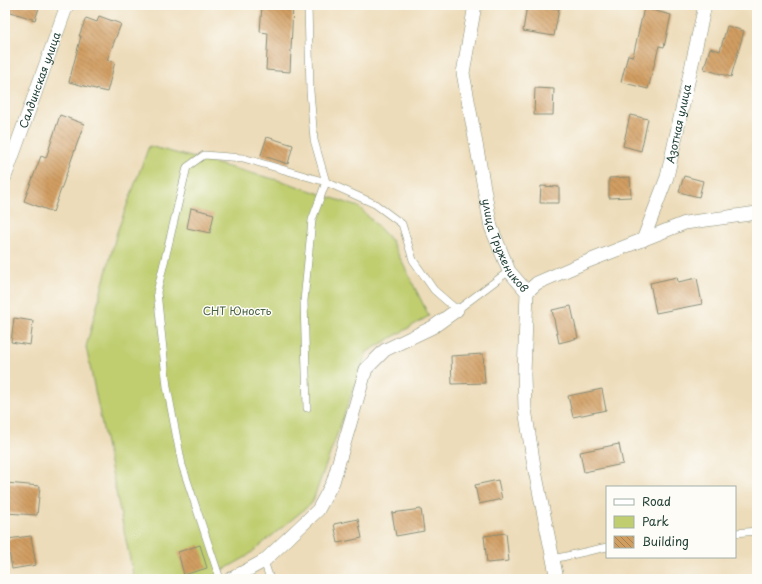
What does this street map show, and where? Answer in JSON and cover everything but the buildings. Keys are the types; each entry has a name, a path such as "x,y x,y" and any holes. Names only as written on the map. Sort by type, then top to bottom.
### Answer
{"street":[{"name":"Салдинская улица","path":"5,177 67,5"},
{"name":"улица Тружеников","path":"475,5 463,73 491,227 509,271 528,292 524,374 525,409 534,466 558,579"},
{"name":"Азотная улица","path":"644,240 667,178 705,5"},
{"path":"528,292 537,283 580,264 686,223 757,213"},
{"path":"231,579 264,561 318,510 333,482 366,369 385,350 432,327 457,310"}],"lane":[{"path":"307,408 304,301 312,220 326,182 314,140 310,91 308,5"},
{"path":"220,579 182,465 167,387 157,292 187,167 204,155 244,158 326,182 375,204 402,224 413,260 434,290 457,310 509,271"},
{"path":"736,533 757,531"},
{"path":"553,559 606,547"},
{"path":"264,561 270,579"}],"green space":[{"name":"СНТ Юность","path":"149,146 285,182 359,207 391,240 429,316 367,352 312,503 246,557 207,579 134,579 86,347 117,232"}]}
